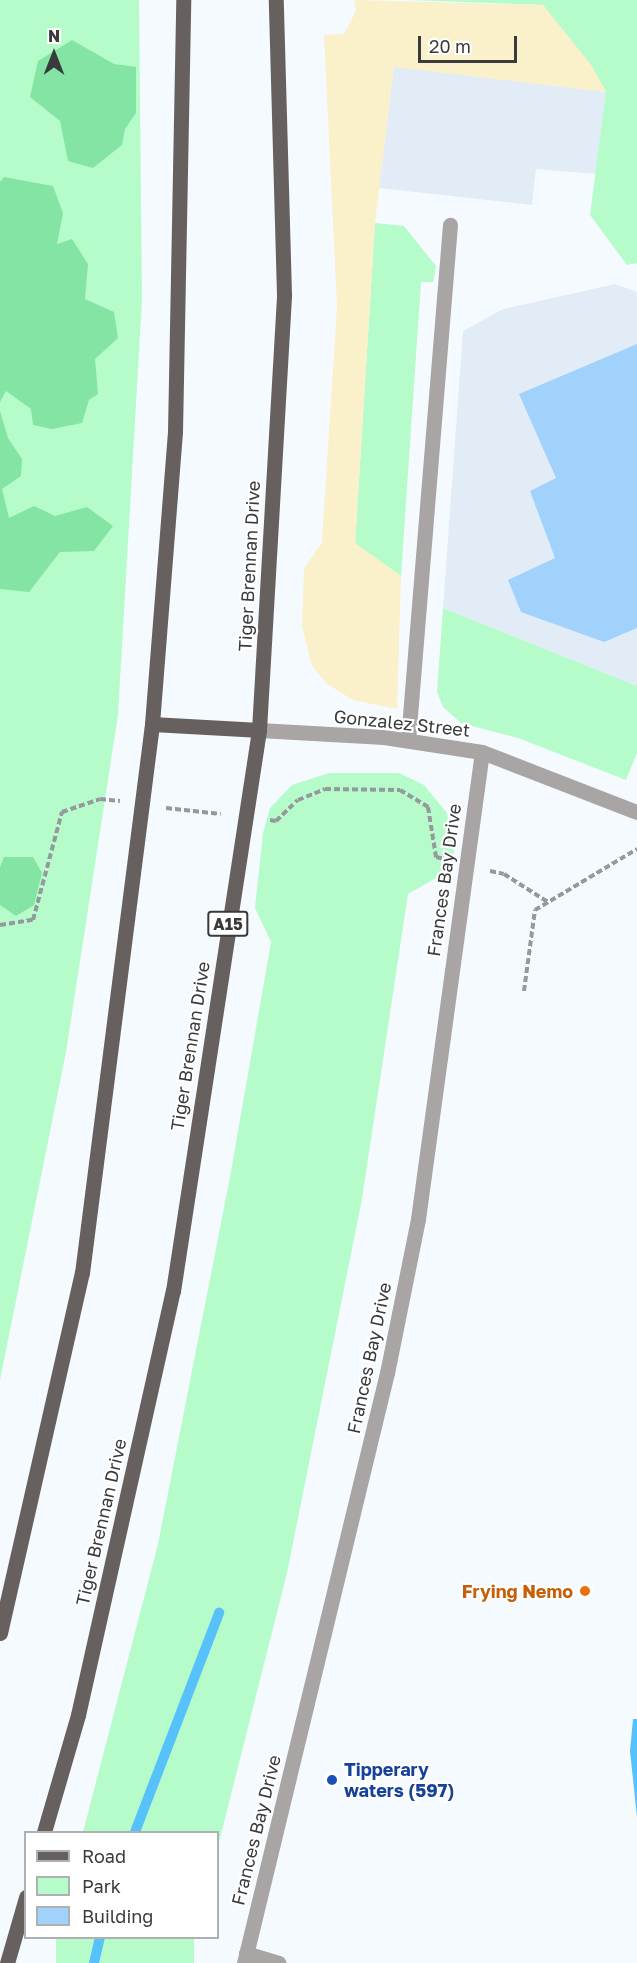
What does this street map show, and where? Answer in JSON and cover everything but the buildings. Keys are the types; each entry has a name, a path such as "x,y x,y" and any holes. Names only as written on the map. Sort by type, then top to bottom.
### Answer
{"main road":[{"path":"0,1633 82,1273 152,724 176,432 183,0"},
{"name":"Tiger Brennan Drive","path":"45,1831 78,1715 173,1291 259,730 284,295 276,0"},
{"path":"152,724 259,730"},
{"path":"7,1963 24,1905"}],"street":[{"path":"408,740 450,225"},
{"name":"Gonzalez Street","path":"259,730 408,740 482,752 637,812"},
{"name":"Frances Bay Drive","path":"245,1958 381,1396 411,1252 482,752"},
{"path":"245,1958 278,1963"}],"path":[{"path":"0,925 33,920 62,812 100,799 276,820 298,800 325,789 400,790 428,807 436,857"},
{"path":"524,991 535,910 637,849"},
{"path":"466,864 504,874 548,902"}],"shaded area":[{"path":"394,66 606,92 596,174 536,169 532,205 379,188"},
{"path":"615,284 637,292 637,686 443,608 463,331 503,309"}],"green space":[{"path":"0,0 139,0 142,300 118,715 66,1052 0,1380"},
{"path":"409,0 637,0 637,263 627,265 590,215 606,91 543,5"},
{"path":"72,40 114,64 136,67 136,113 125,129 122,145 93,168 68,161 60,121 30,97 38,61"},
{"path":"4,177 53,186 63,213 57,244 72,239 88,264 85,299 114,312 118,338 95,359 98,394 89,400 82,423 52,429 33,425 31,409 6,391 0,402 0,182"},
{"path":"375,223 404,226 436,266 433,282 421,282 401,576 355,544"},
{"path":"0,411 8,438 22,459 21,476 2,489 9,518 34,506 55,516 87,507 113,526 94,551 60,552 29,592 0,589"},
{"path":"443,608 637,686 637,753 626,780 518,738 461,723 443,707 437,692"},
{"path":"329,773 399,773 424,785 447,813 454,852 452,869 408,894 362,1199 287,1573 219,1842 219,1831 83,1831 158,1544 230,1177 271,942 255,908 263,833 270,808 292,785"},
{"path":"4,857 33,857 42,873 34,905 16,916 0,905 0,867"},
{"path":"56,1939 194,1939 194,1963 56,1963"}],"sand":[{"path":"354,0 543,5 592,66 606,92 394,67 375,223 355,543 401,576 397,709 353,700 327,684 312,666 302,626 304,569 322,542 337,306 324,35 344,34 356,11"}],"water":[{"path":"633,1719 637,1719 637,1817 630,1751"}],"waterway":[{"path":"135,1831 219,1613"},
{"path":"94,1963 100,1939"}],"place":[{"name":"Frying Nemo","path":"585,1591"},
{"name":"Tipperary waters (597)","path":"332,1780"}]}
